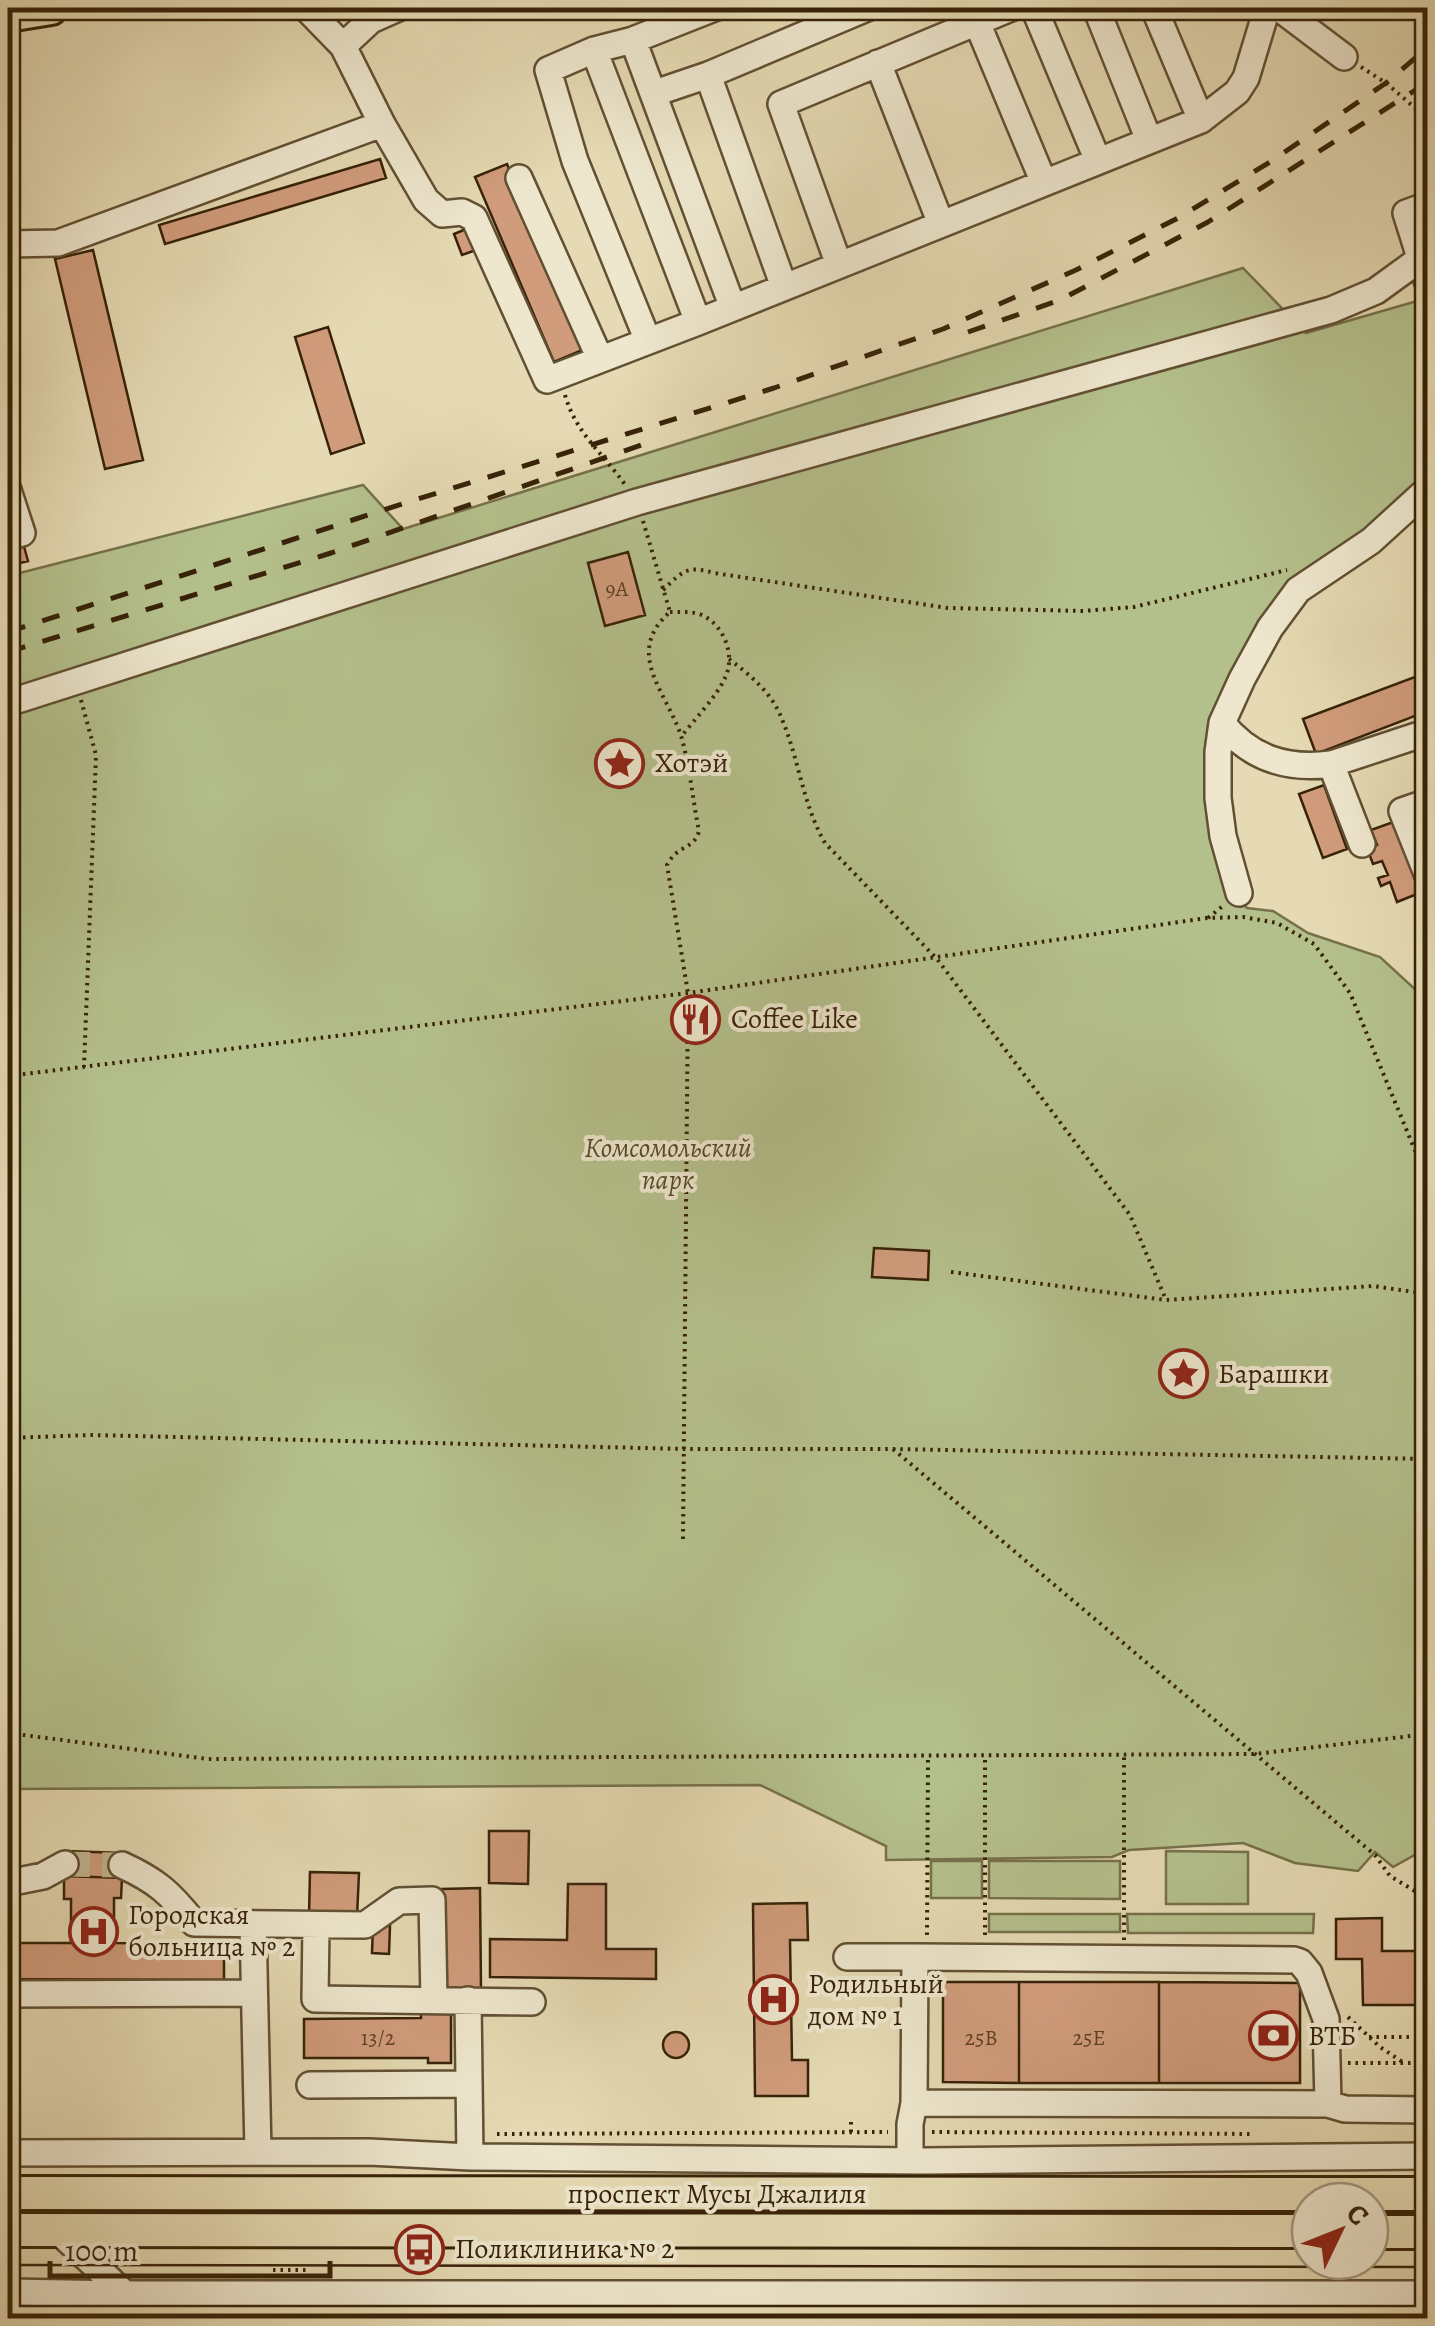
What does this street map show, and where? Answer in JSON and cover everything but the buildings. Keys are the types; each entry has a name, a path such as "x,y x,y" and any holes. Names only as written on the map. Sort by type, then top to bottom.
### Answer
{"main road":[{"path":"8,15 51,8"},
{"name":"проспект Мусы Джалиля","path":"8,2193 1428,2194"},
{"name":"проспект Мусы Джалиля","path":"8,2230 1290,2232"},
{"path":"1390,2232 1428,2232"}],"street":[{"path":"306,8 344,46 382,124 426,200 442,214 462,212 474,218 546,380 1201,120 1237,92 1246,78 1265,15 1276,8 1344,56"},
{"path":"344,46 370,20 398,8"},
{"path":"648,341 575,161 548,70 714,8"},
{"path":"655,93 708,75 867,8"},
{"path":"839,266 780,104 878,63 974,14 1011,8"},
{"path":"1034,8 1098,161"},
{"path":"1096,8 1149,140"},
{"path":"1154,8 1201,120"},
{"path":"974,14 1044,183"},
{"path":"633,40 733,308"},
{"path":"594,50 698,322"},
{"path":"878,63 941,224"},
{"path":"708,75 784,287"},
{"path":"8,244 58,243 382,124"},
{"path":"519,178 600,360"},
{"path":"8,703 637,502 1332,310 1424,271 1417,209"},
{"path":"1239,893 1223,836 1218,752 1222,723 1242,679 1270,628 1298,590 1371,540 1428,489"},
{"path":"8,490 22,533 8,537"},
{"path":"1222,723 1236,740 1270,760 1314,766 1428,732"},
{"path":"1331,764 1362,844"},
{"path":"1428,802 1402,811 1428,876"},
{"path":"8,1864 54,1870 8,1883"},
{"path":"122,1865 148,1877 172,1896 194,1923 365,1925 399,1900 432,1900 434,2000"},
{"path":"253,1924 258,2152"},
{"path":"316,1925 315,1999 532,2002"},
{"path":"847,1957 1286,1958 1300,1962 1310,1973 1326,2020 1328,2104"},
{"path":"910,2160 921,1957"},
{"path":"8,1994 254,1993"},
{"path":"468,2000 470,2145"},
{"path":"310,2085 469,2084"},
{"path":"914,2103 1328,2104 1345,2110 1428,2110"},
{"path":"8,2153 382,2152 470,2145 910,2160 1428,2156"},
{"path":"57,2230 126,2294"},
{"path":"11,2305 126,2294 414,2306 1301,2306 1428,2294"}],"path":[{"path":"1344,56 1386,83 1428,120"},
{"path":"559,376 580,432 637,502 670,612"},
{"path":"663,590 682,572 696,568 948,608 1083,610 1134,608 1296,568"},
{"path":"681,737 726,677 729,658 726,640 717,626 686,611 670,612 658,622 648,648 656,680 681,737 699,832 697,839 678,850 667,865 688,994 684,1539"},
{"path":"729,658 761,685 780,714 812,821 825,842 936,959 1130,1215 1166,1300"},
{"path":"75,682 96,754 84,1068"},
{"path":"8,1076 688,994 1207,918 1244,917 1277,924 1314,944 1350,993 1428,1182"},
{"path":"951,1272 1166,1300 1373,1286 1428,1294"},
{"path":"8,1438 91,1435 685,1449 1428,1459"},
{"path":"893,1449 1375,1855 1390,1876 1428,1899"},
{"path":"8,1733 208,1759 1255,1754 1428,1734"},
{"path":"1124,1754 1124,1958"},
{"path":"921,1957 928,1755"},
{"path":"985,1755 985,1958"},
{"path":"1369,2037 1427,2037 1428,2004"},
{"path":"1341,2009 1386,2053 1404,2063"},
{"path":"1328,2063 1428,2063"},
{"path":"850,2132 851,2122"},
{"path":"470,2145 850,2132 1253,2134"},
{"path":"11,2305 138,2318 400,2318"},
{"path":"751,2318 890,2307 913,2318"},
{"path":"1394,2318 1428,2318"}],"green space":[{"name":"Комсомольский парк","path":"1243,268 1306,333 1417,301 1427,330 1427,478 1365,538 1290,588 1225,690 1224,882 1247,908 1273,911 1308,933 1380,957 1419,993 1427,992 1427,1848 1393,1867 1375,1852 1358,1871 1295,1863 1243,1843 1129,1850 1112,1857 886,1860 886,1846 760,1785 8,1789 8,576 363,485 403,529"},
{"path":"1166,1851 1248,1852 1248,1904 1166,1904"},
{"path":"931,1861 982,1861 982,1898 931,1898"},
{"path":"989,1861 1120,1861 1120,1899 989,1898"},
{"path":"989,1914 1120,1914 1120,1932 989,1932"},
{"path":"1127,1914 1314,1914 1313,1933 1128,1933"},
{"path":"1290,2208 1290,2216 8,2216 8,2209"}],"tunnel":[{"path":"65,1864 122,1865"}],"tram line":[{"path":"8,2265 1428,2267"}],"railway":[{"path":"8,632 774,388 943,329 1076,270 1178,218 1270,162 1386,83 1428,47"},
{"path":"968,332 1060,300 1208,222 1428,82"},
{"path":"8,652 331,553 647,443"}],"place":[{"name":"Хотэй","path":"620,763"},
{"name":"Coffee Like","path":"696,1019"},
{"name":"Барашки","path":"1183,1374"},
{"name":"Городская больница № 2","path":"93,1931"},
{"name":"Родильный дом № 1","path":"773,2000"},
{"name":"ВТБ","path":"1273,2036"},
{"name":"Поликлиника № 2","path":"420,2249"}]}
